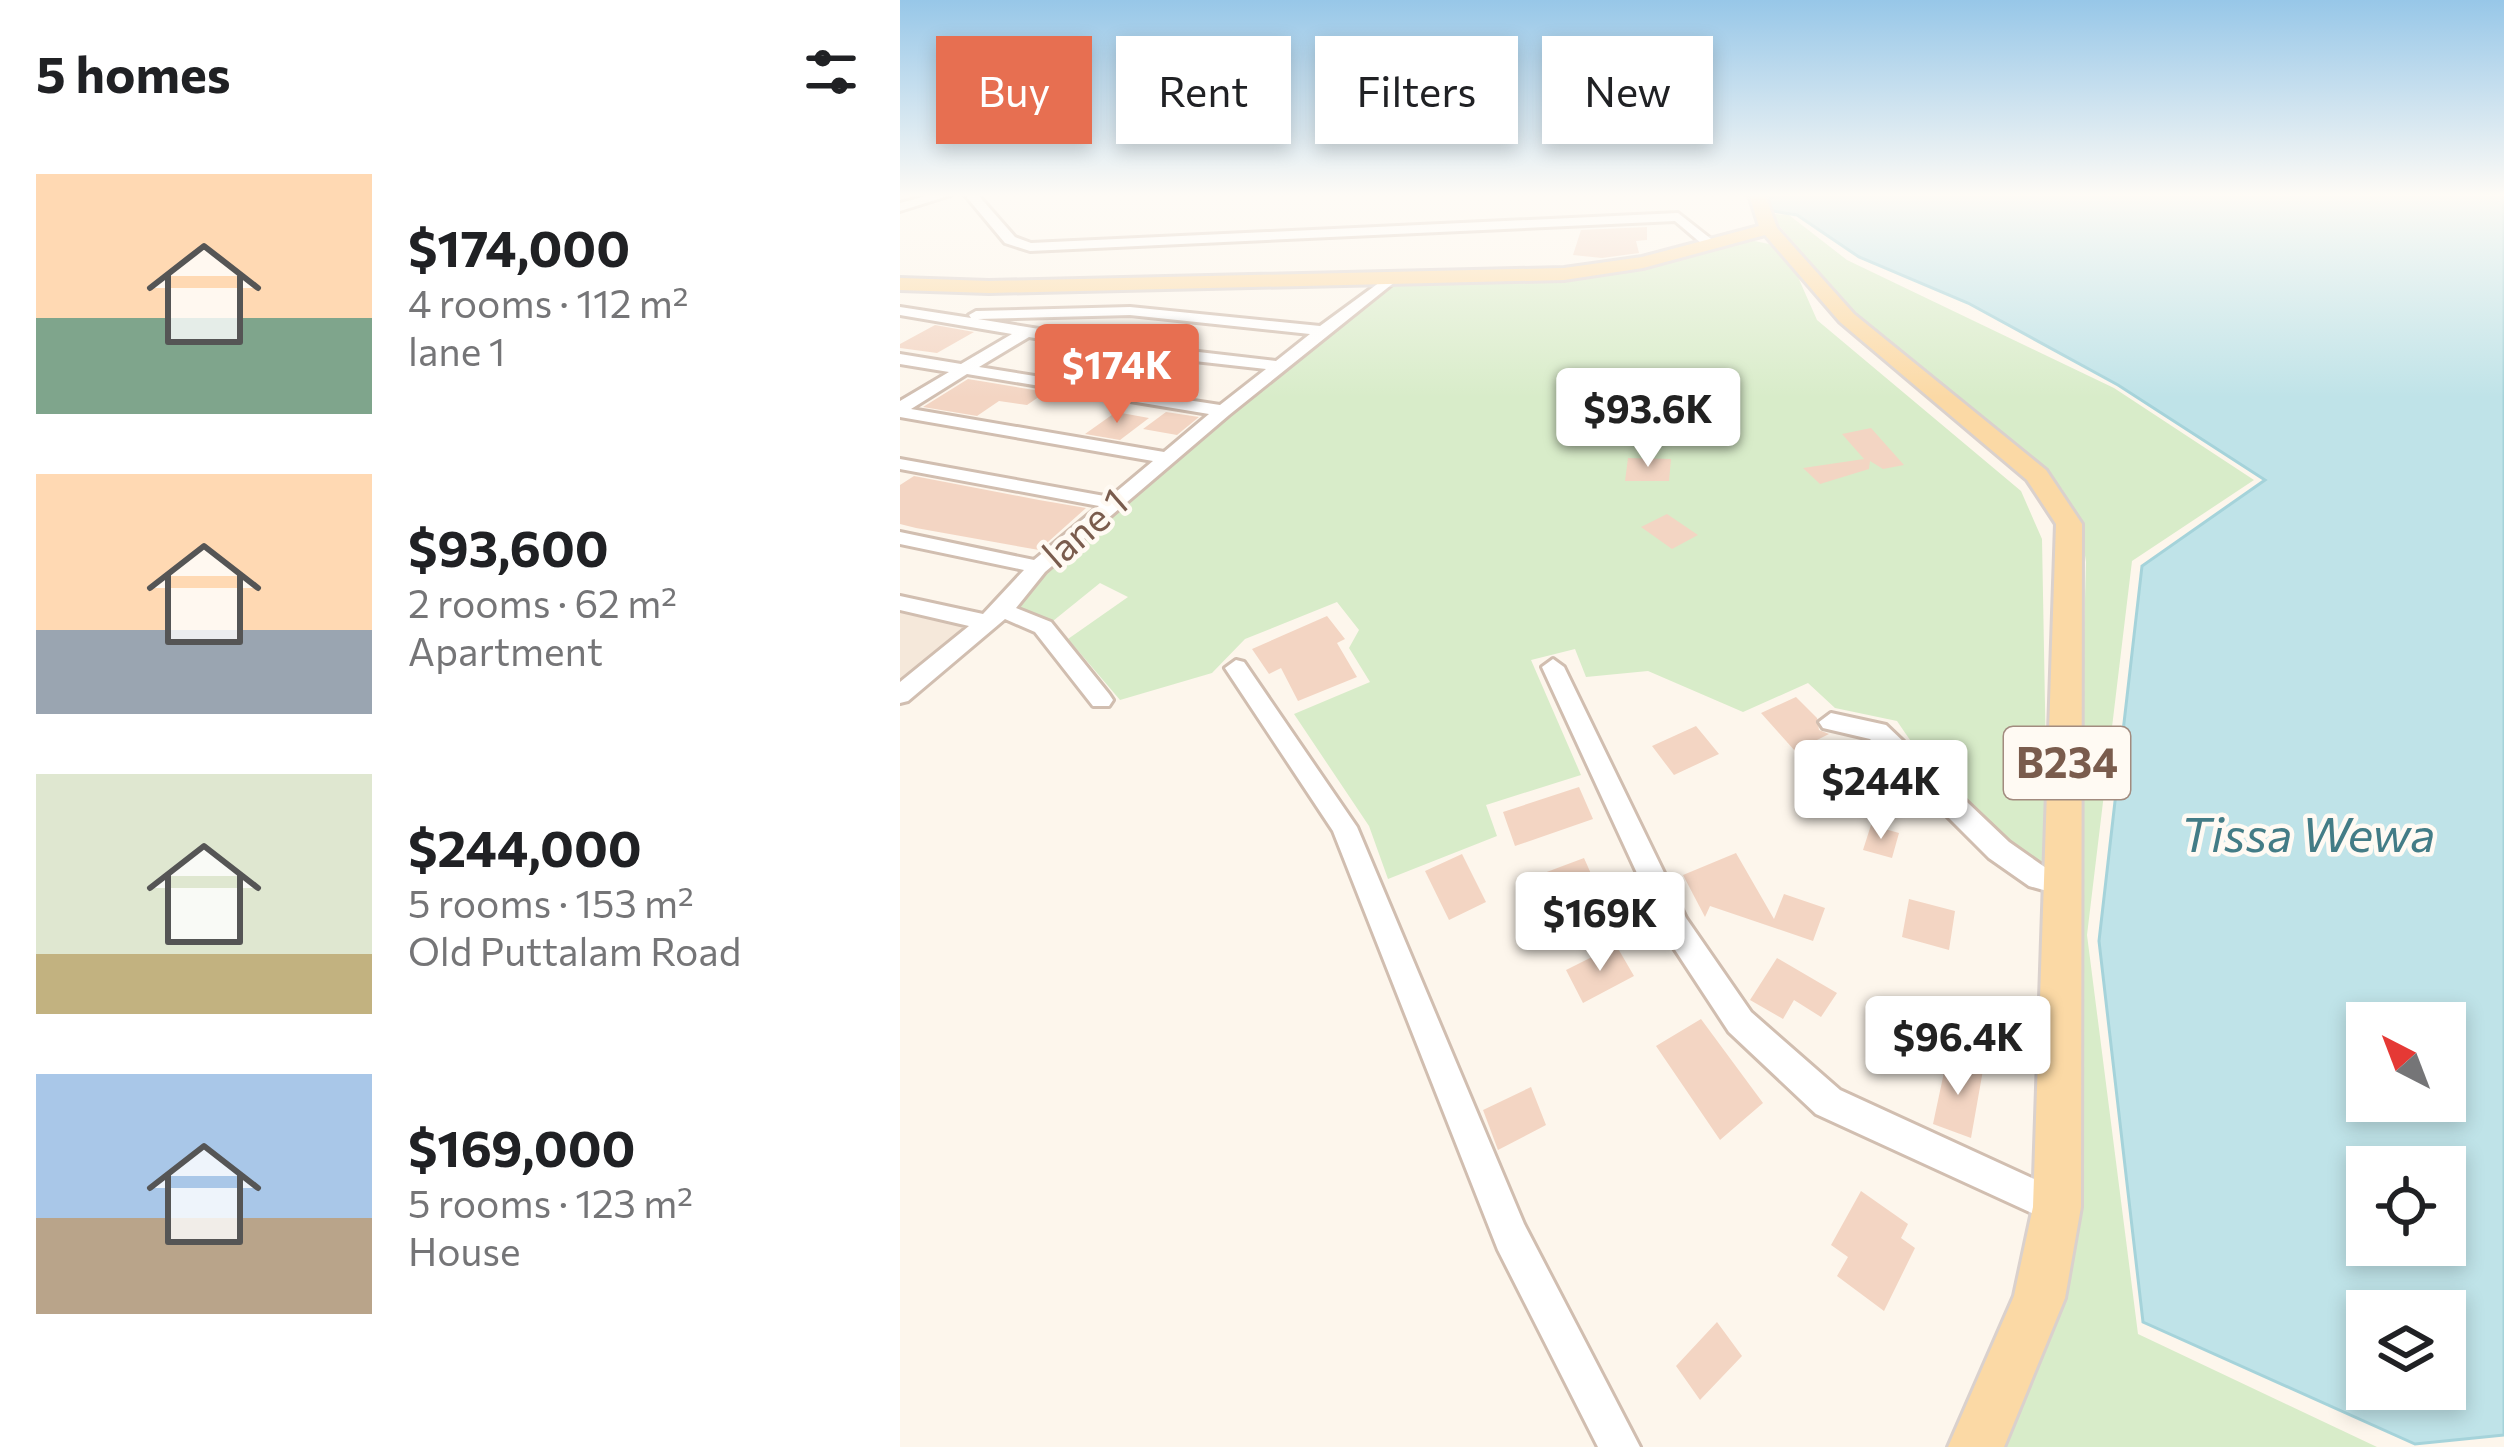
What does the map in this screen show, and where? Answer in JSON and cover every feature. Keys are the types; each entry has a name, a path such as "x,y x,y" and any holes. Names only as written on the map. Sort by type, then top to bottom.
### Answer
{"main road":[{"path":"900,284 958,287 1391,278 1594,271 1634,263"},
{"name":"B234","path":"1805,263 1868,338 2037,475 2069,524 2057,1208 2039,1298 1976,1447"}],"street":[{"name":"lane 1","path":"902,692 994,616 1039,567 1114,503 1391,278"},
{"path":"1076,340 1130,311 1166,282"},
{"path":"900,311 1138,350 1277,366"},
{"path":"956,318 1004,312 1130,311 1321,331"},
{"path":"900,410 1024,333"},
{"path":"1088,390 1138,350"},
{"path":"900,359 1223,411"},
{"path":"900,410 1168,458"},
{"path":"900,464 1114,503"},
{"path":"900,538 1039,567"},
{"path":"900,603 1043,627 1102,700"},
{"path":"1237,668 1344,827 1511,1237 1620,1447"},
{"path":"1553,668 1676,927 1740,1022 1828,1102 2057,1208"},
{"path":"1831,722 1877,731 1999,850 2039,878 2066,884"}],"shaded area":[{"path":"900,603 986,622 900,695"}],"green space":[{"path":"1660,263 1785,263 1798,277 1817,320 2021,491 2042,539 2048,871 2002,844 1982,826 1897,721 1835,708 1808,683 1743,712 1648,671 1586,677 1575,649 1531,660 1581,775 1486,805 1497,836 1388,879 1369,826 1294,714 1370,682 1349,648 1359,630 1337,602 1245,639 1212,673 1120,700 1068,639 1128,597 1100,583 1053,621 1007,604 1389,283 1634,269"},
{"path":"1811,263 1852,263 2114,388 2254,480 2132,561 2087,935 2138,1334 2377,1447 1998,1447 2032,1369 2077,892 2086,562 2080,522 2062,489 1881,344"}],"water":[{"name":"Tissa Wewa","path":"1872,263 2504,263 2504,1435 2415,1444 2143,1322 2099,941 2142,566 2265,480 2118,385 1968,303"}],"building":[{"path":"935,325 974,332 937,353 900,348 900,344"},
{"path":"968,379 1046,392 1027,405 999,401 977,416 923,407"},
{"path":"1116,412 1149,418 1120,440 1085,434"},
{"path":"1166,412 1199,417 1177,435 1143,429"},
{"path":"1871,428 1904,465 1883,469 1870,461 1869,469 1820,484 1803,468 1864,459 1842,434"},
{"path":"1628,458 1671,459 1669,481 1625,481"},
{"path":"914,476 1086,508 1039,550 916,528 900,524 900,485"},
{"path":"1667,514 1698,535 1672,549 1641,527"},
{"path":"1327,616 1345,639 1337,643 1357,677 1298,701 1281,668 1269,674 1252,649"},
{"path":"1796,697 1817,718 1819,730 1829,734 1795,751 1761,713"},
{"path":"1696,726 1719,754 1674,775 1652,746"},
{"path":"1856,761 1871,792 1835,805 1816,774"},
{"path":"1579,787 1593,819 1515,846 1503,812"},
{"path":"1871,825 1899,833 1892,858 1863,850"},
{"path":"1736,853 1774,919 1784,894 1825,908 1813,941 1710,906 1705,917 1683,875"},
{"path":"1462,854 1486,902 1449,920 1425,871"},
{"path":"1584,858 1600,894 1550,913 1536,876"},
{"path":"1909,899 1955,911 1949,950 1902,937"},
{"path":"1616,945 1634,976 1583,1003 1566,970"},
{"path":"1777,958 1837,993 1821,1017 1794,1000 1783,1019 1750,1000"},
{"path":"1701,1019 1763,1103 1720,1140 1656,1046"},
{"path":"1947,1058 1983,1070 1971,1138 1933,1124"},
{"path":"1531,1087 1546,1125 1498,1150 1483,1110"},
{"path":"1861,1191 1908,1224 1901,1238 1915,1248 1884,1311 1837,1276 1848,1257 1831,1245"},
{"path":"1717,1322 1742,1356 1700,1400 1676,1366"}]}
